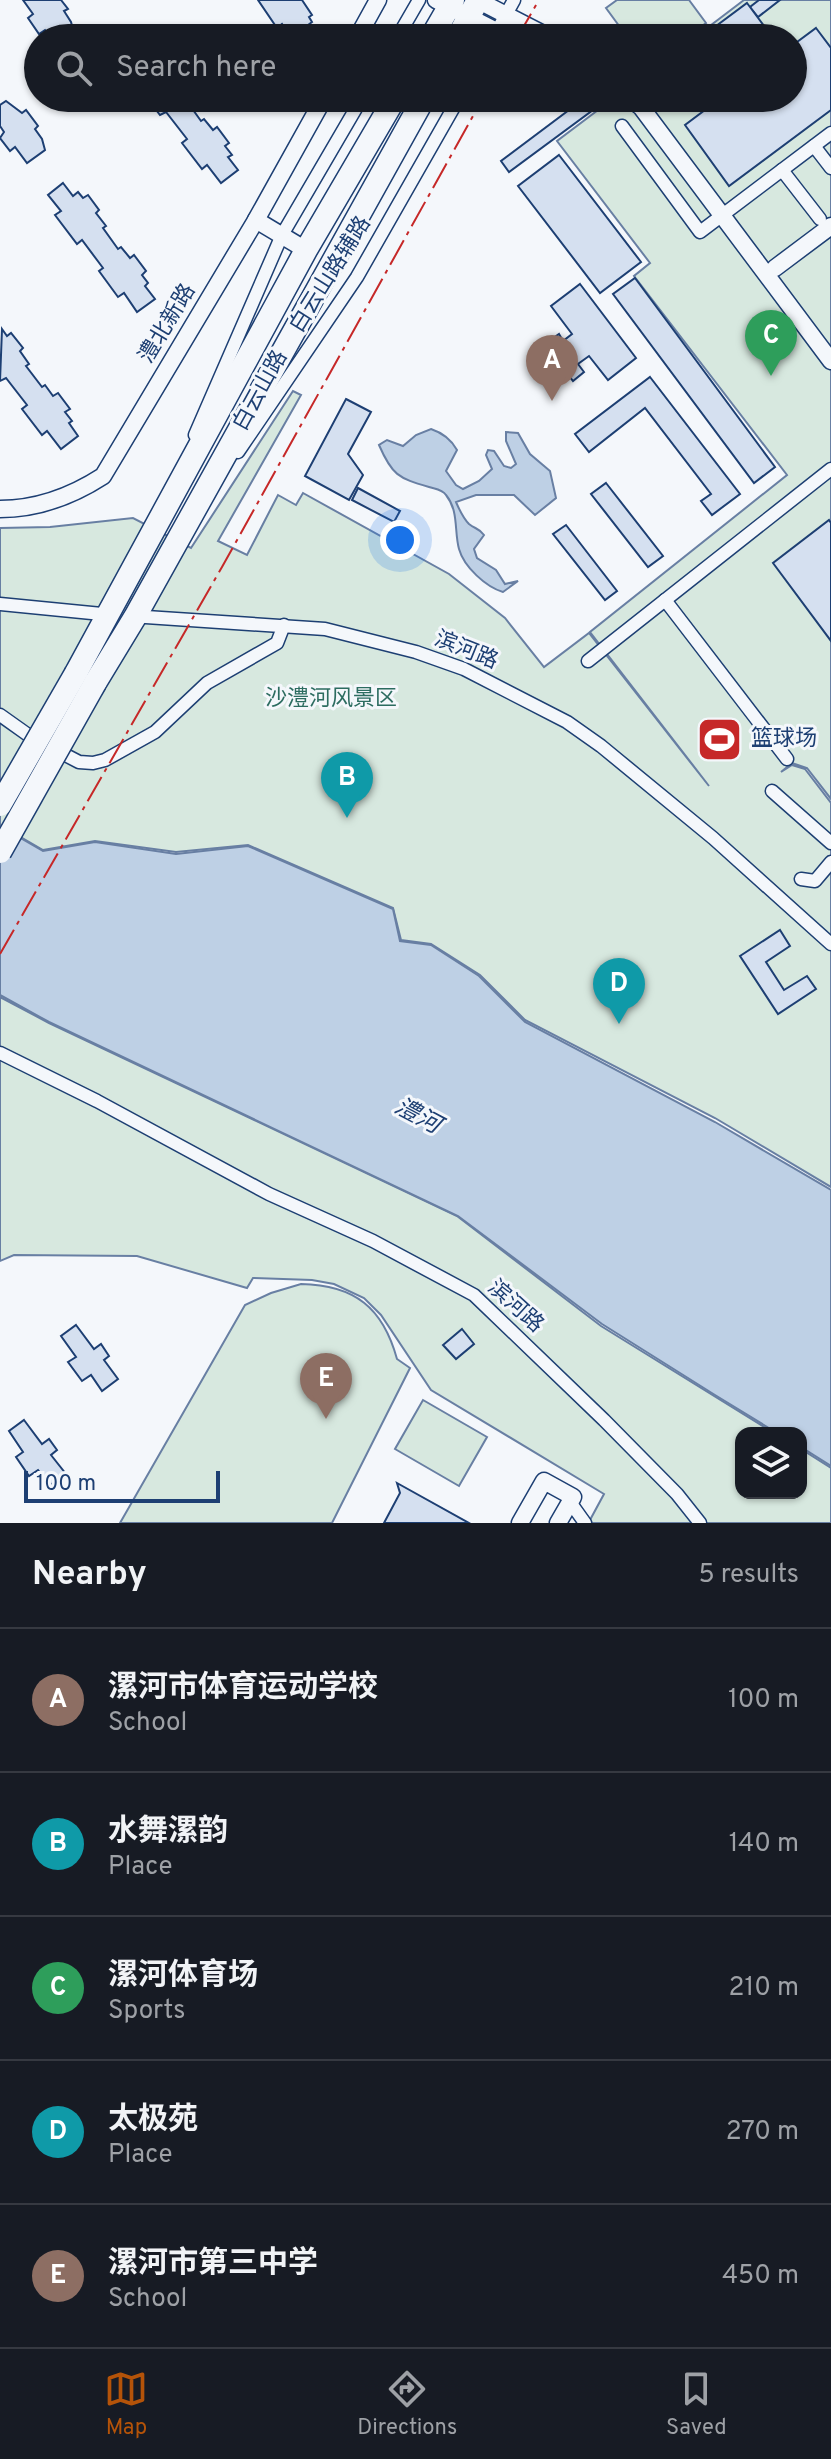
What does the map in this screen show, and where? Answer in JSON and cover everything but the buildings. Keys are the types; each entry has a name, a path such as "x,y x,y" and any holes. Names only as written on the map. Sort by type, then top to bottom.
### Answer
{"highway":[{"path":"444,24 463,4"},
{"path":"459,24 463,4"},
{"name":"白云山路","path":"85,678 109,615 306,250 387,112"},
{"name":"白云山路","path":"85,678 135,617 416,112"},
{"path":"0,805 85,678"},
{"path":"0,852 85,678"}],"street":[{"path":"365,24 378,0"},
{"path":"405,24 419,0"},
{"path":"463,4 510,8 532,24"},
{"path":"463,4 486,24"},
{"name":"澧北新路","path":"0,509 51,502 83,489 103,476 256,220 316,112"},
{"path":"148,543 282,235 354,112"},
{"name":"白云山路辅路","path":"173,547 357,277 451,112"},
{"path":"645,112 775,268 831,347"},
{"path":"657,112 831,361"},
{"path":"622,126 700,232 831,133"},
{"path":"814,146 831,168"},
{"path":"775,268 825,223 782,170"},
{"path":"256,220 306,250"},
{"path":"588,661 831,469"},
{"path":"665,600 787,759"},
{"name":"滨河路","path":"0,604 135,617 284,625 352,634 464,669 567,722 691,819 831,944"},
{"path":"0,715 31,737 79,762 105,760 155,732 207,683 277,643 284,625"},
{"path":"772,791 831,843"},
{"path":"801,879 815,881 831,862"},
{"name":"滨河路","path":"0,1053 97,1101 269,1194 373,1241 474,1295 604,1420 677,1494 700,1523"},
{"path":"520,1523 544,1481 573,1497 558,1523"},
{"path":"570,1502 585,1523"}],"green space":[{"path":"617,0 689,0 706,23 618,24 606,8"},
{"name":"沙澧河风景区","path":"744,0 831,0 831,799 807,768 792,763 781,772 792,765 805,769 831,803 831,1187 715,1118 525,1020 480,975 431,944 401,940 393,908 248,845 176,852 95,841 43,850 0,825 0,528 50,527 133,518 191,548 293,391 301,395 218,541 247,555 278,495 296,505 303,493 449,574 505,618 544,667 589,633 709,786 590,632 787,475 634,276 650,263 557,141 595,112 807,112 807,24 712,24"},
{"path":"0,997 457,1216 601,1326 764,1427 735,1427 735,1499 807,1499 807,1453 831,1468 831,1523 592,1523 590,1520 604,1494 431,1390 381,1315 364,1298 334,1284 253,1278 247,1288 137,1256 14,1255 0,1261"},
{"path":"301,1284 337,1289 364,1303 384,1326 397,1359 410,1368 332,1523 120,1523 245,1305"},
{"path":"423,1400 487,1437 459,1486 395,1449"}],"water":[{"path":"431,429 446,437 457,450 446,471 463,489 479,481 492,469 486,455 488,450 494,451 504,466 511,468 516,464 506,441 506,432 518,433 530,454 550,471 556,498 535,515 514,495 476,495 456,502 467,522 484,535 474,549 477,558 496,570 505,584 518,581 503,592 483,581 466,563 459,549 455,514 444,493 397,474 379,445 387,440 403,446 416,435"},
{"name":"澧河","path":"0,826 43,851 95,842 176,854 248,846 393,909 400,941 431,945 479,976 525,1022 715,1122 831,1190 831,1466 807,1451 807,1427 767,1427 602,1324 458,1216 49,1022 0,995"}],"power":[{"path":"525,24 539,0"},
{"path":"0,954 222,567 475,112"}],"place":[{"name":"漯河体育场","path":"771,376"},
{"name":"漯河市体育运动学校","path":"552,401"},
{"name":"篮球场","path":"720,739"},
{"name":"水舞漯韵","path":"347,818"},
{"name":"太极苑","path":"619,1024"},
{"name":"漯河市第三中学","path":"326,1419"}]}
